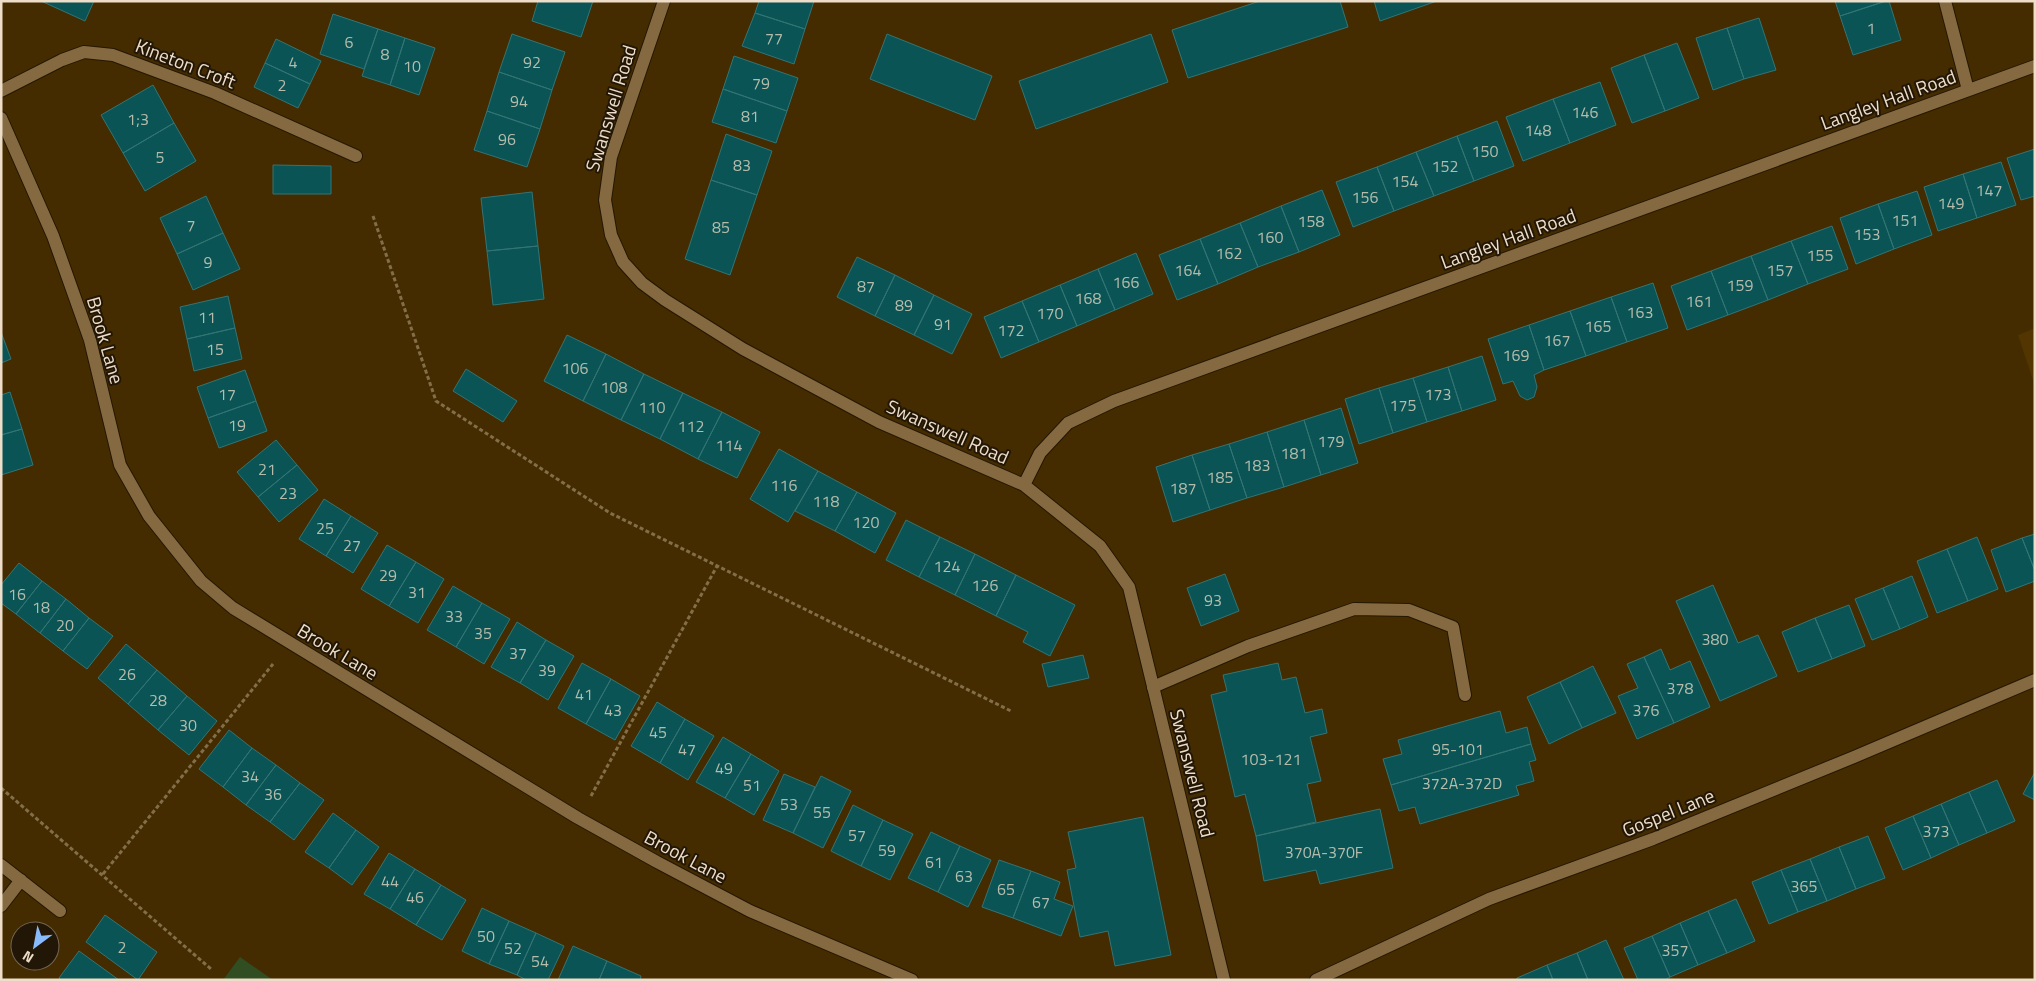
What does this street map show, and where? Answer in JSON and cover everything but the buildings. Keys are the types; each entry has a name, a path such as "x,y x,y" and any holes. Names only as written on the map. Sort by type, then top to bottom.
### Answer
{"street":[{"name":"Swanswell Road","path":"664,1 611,157 604,200 611,235 623,262 642,282 666,300 743,349 879,422 1024,485 1100,546 1129,587 1224,980"},
{"path":"1945,1 1968,90"},
{"name":"Kineton Croft","path":"1,91 62,60 84,52 113,55 215,94 356,156"},
{"name":"Langley Hall Road","path":"1024,485 1040,453 1068,424 1114,402 2035,66"},
{"name":"Brook Lane","path":"1,118 54,236 90,340 120,466 149,516 201,581 233,608 290,644 578,818 750,911 912,980"},
{"path":"1154,687 1248,646 1354,609 1409,610 1453,627 1465,695"},
{"name":"Gospel Lane","path":"1316,980 1489,899 1653,839 1854,757 2035,680"},
{"path":"1,865 60,911"},
{"path":"1,906 21,880"}],"path":[{"path":"373,216 436,401 610,512 1011,711"},
{"path":"578,818 718,566"},
{"path":"103,874 290,644"},
{"path":"1,788 211,969"}],"shaded area":[{"path":"2035,328 2035,386 2018,335"}],"green space":[{"path":"240,957 273,980 223,980"}]}
